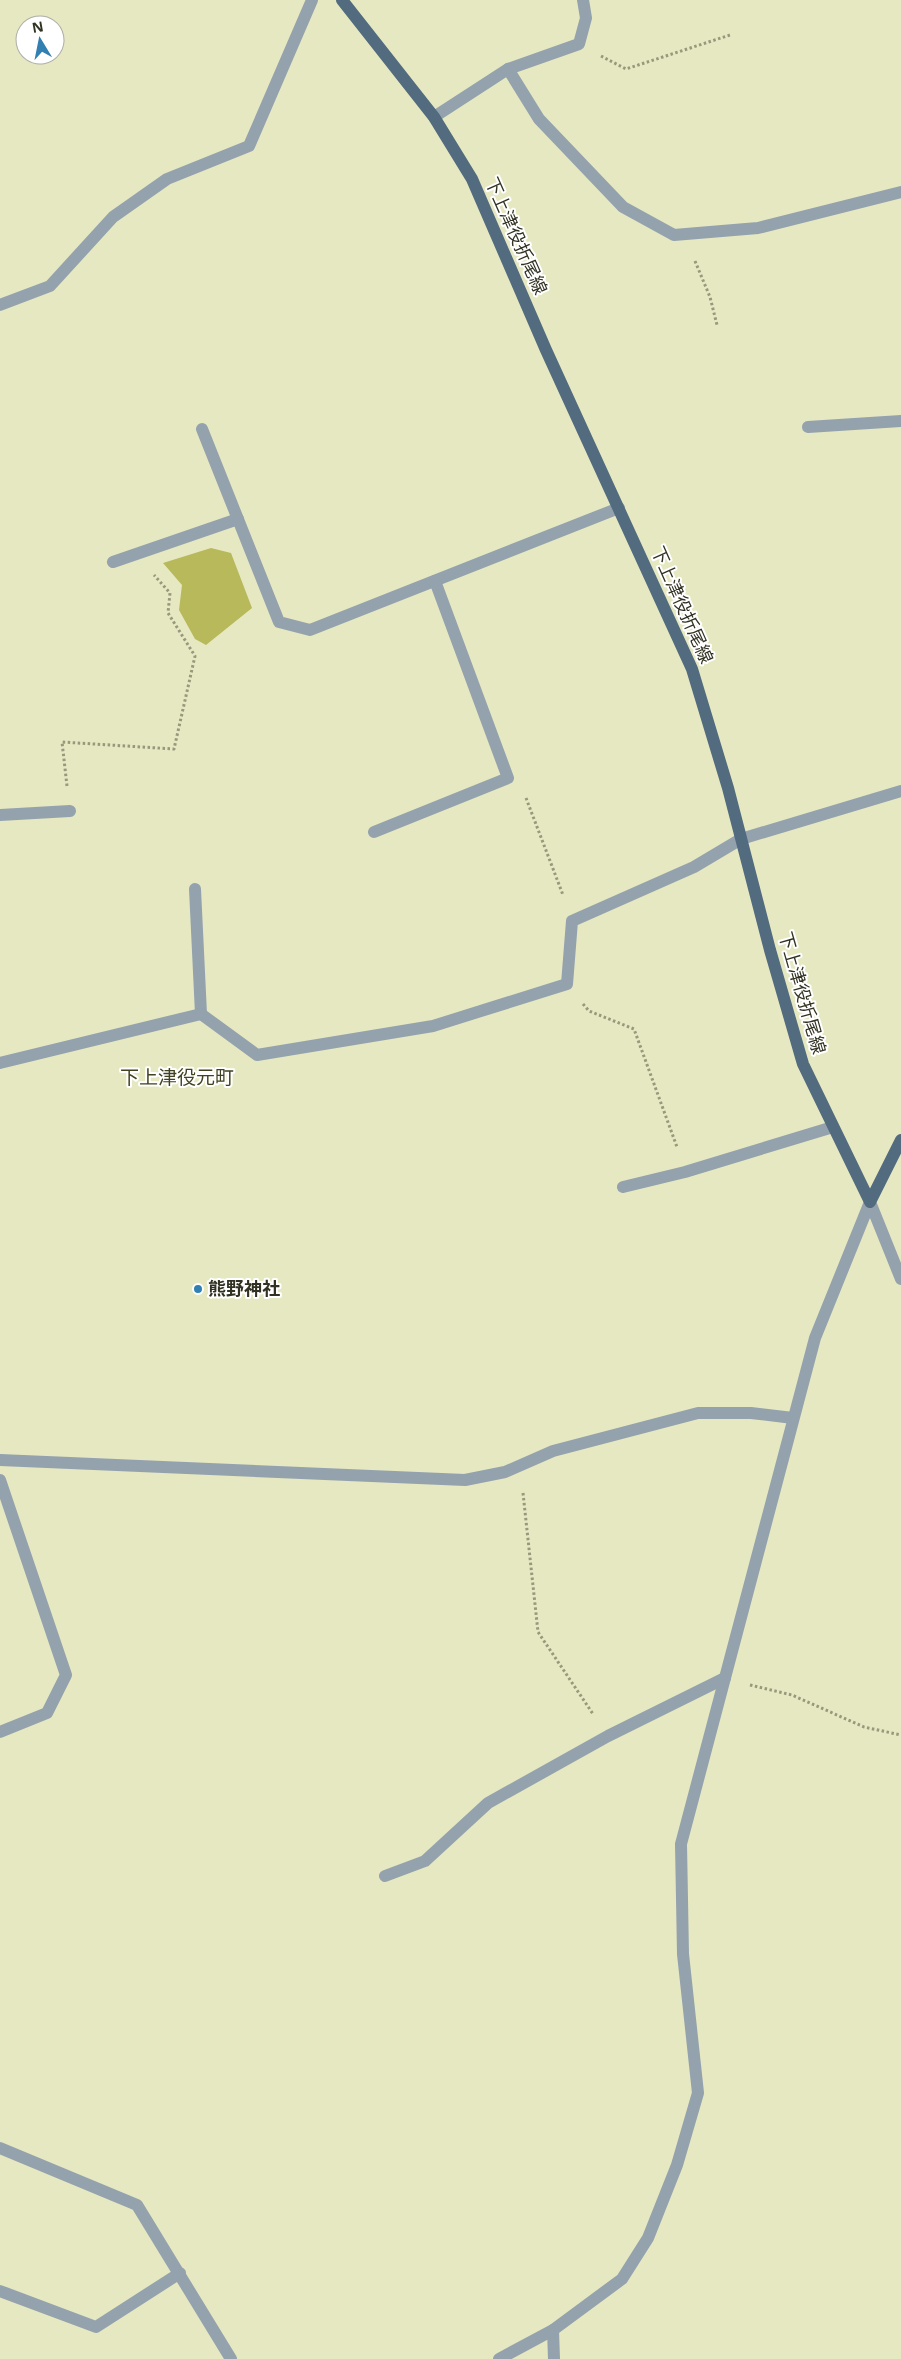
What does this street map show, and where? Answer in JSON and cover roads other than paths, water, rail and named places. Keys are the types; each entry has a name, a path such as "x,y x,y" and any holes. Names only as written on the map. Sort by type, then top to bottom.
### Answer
{"main road":[{"name":"下上津役折尾線","path":"342,0 434,117 472,179 546,350 692,669 803,1064 870,1202"},
{"path":"870,1202 901,1140"}],"street":[{"path":"0,305 50,286 113,217 167,179 249,146 312,0"},
{"path":"434,117 508,68 579,44 586,18 583,0"},
{"path":"508,68 538,119 623,207 674,235 758,228 901,192"},
{"path":"808,426 901,421"},
{"path":"202,429 279,622 310,630 619,508"},
{"path":"114,562 238,519"},
{"path":"374,832 508,778 435,581"},
{"path":"0,1063 201,1014 257,1055 433,1026 567,984 572,920 694,867 741,839 901,791"},
{"path":"0,815 70,812"},
{"path":"195,889 201,1014"},
{"path":"623,1187 685,1172 833,1126"},
{"path":"870,1202 901,1279"},
{"path":"499,2359 553,2330 622,2278 648,2238 677,2165 698,2093 683,1954 681,1844 815,1338 870,1202"},
{"path":"0,1460 466,1480 505,1472 553,1451 698,1414 751,1413 793,1418"},
{"path":"0,1480 66,1675 47,1713 0,1732"},
{"path":"385,1876 425,1861 488,1803 608,1736 725,1678"},
{"path":"0,2148 137,2205 231,2359"},
{"path":"0,2290 96,2327 180,2273"},
{"path":"553,2330 554,2359"}],"place":[{"name":"熊野神社","path":"198,1289"}],"district":[{"name":"下上津役元町","path":"177,1077"}]}
